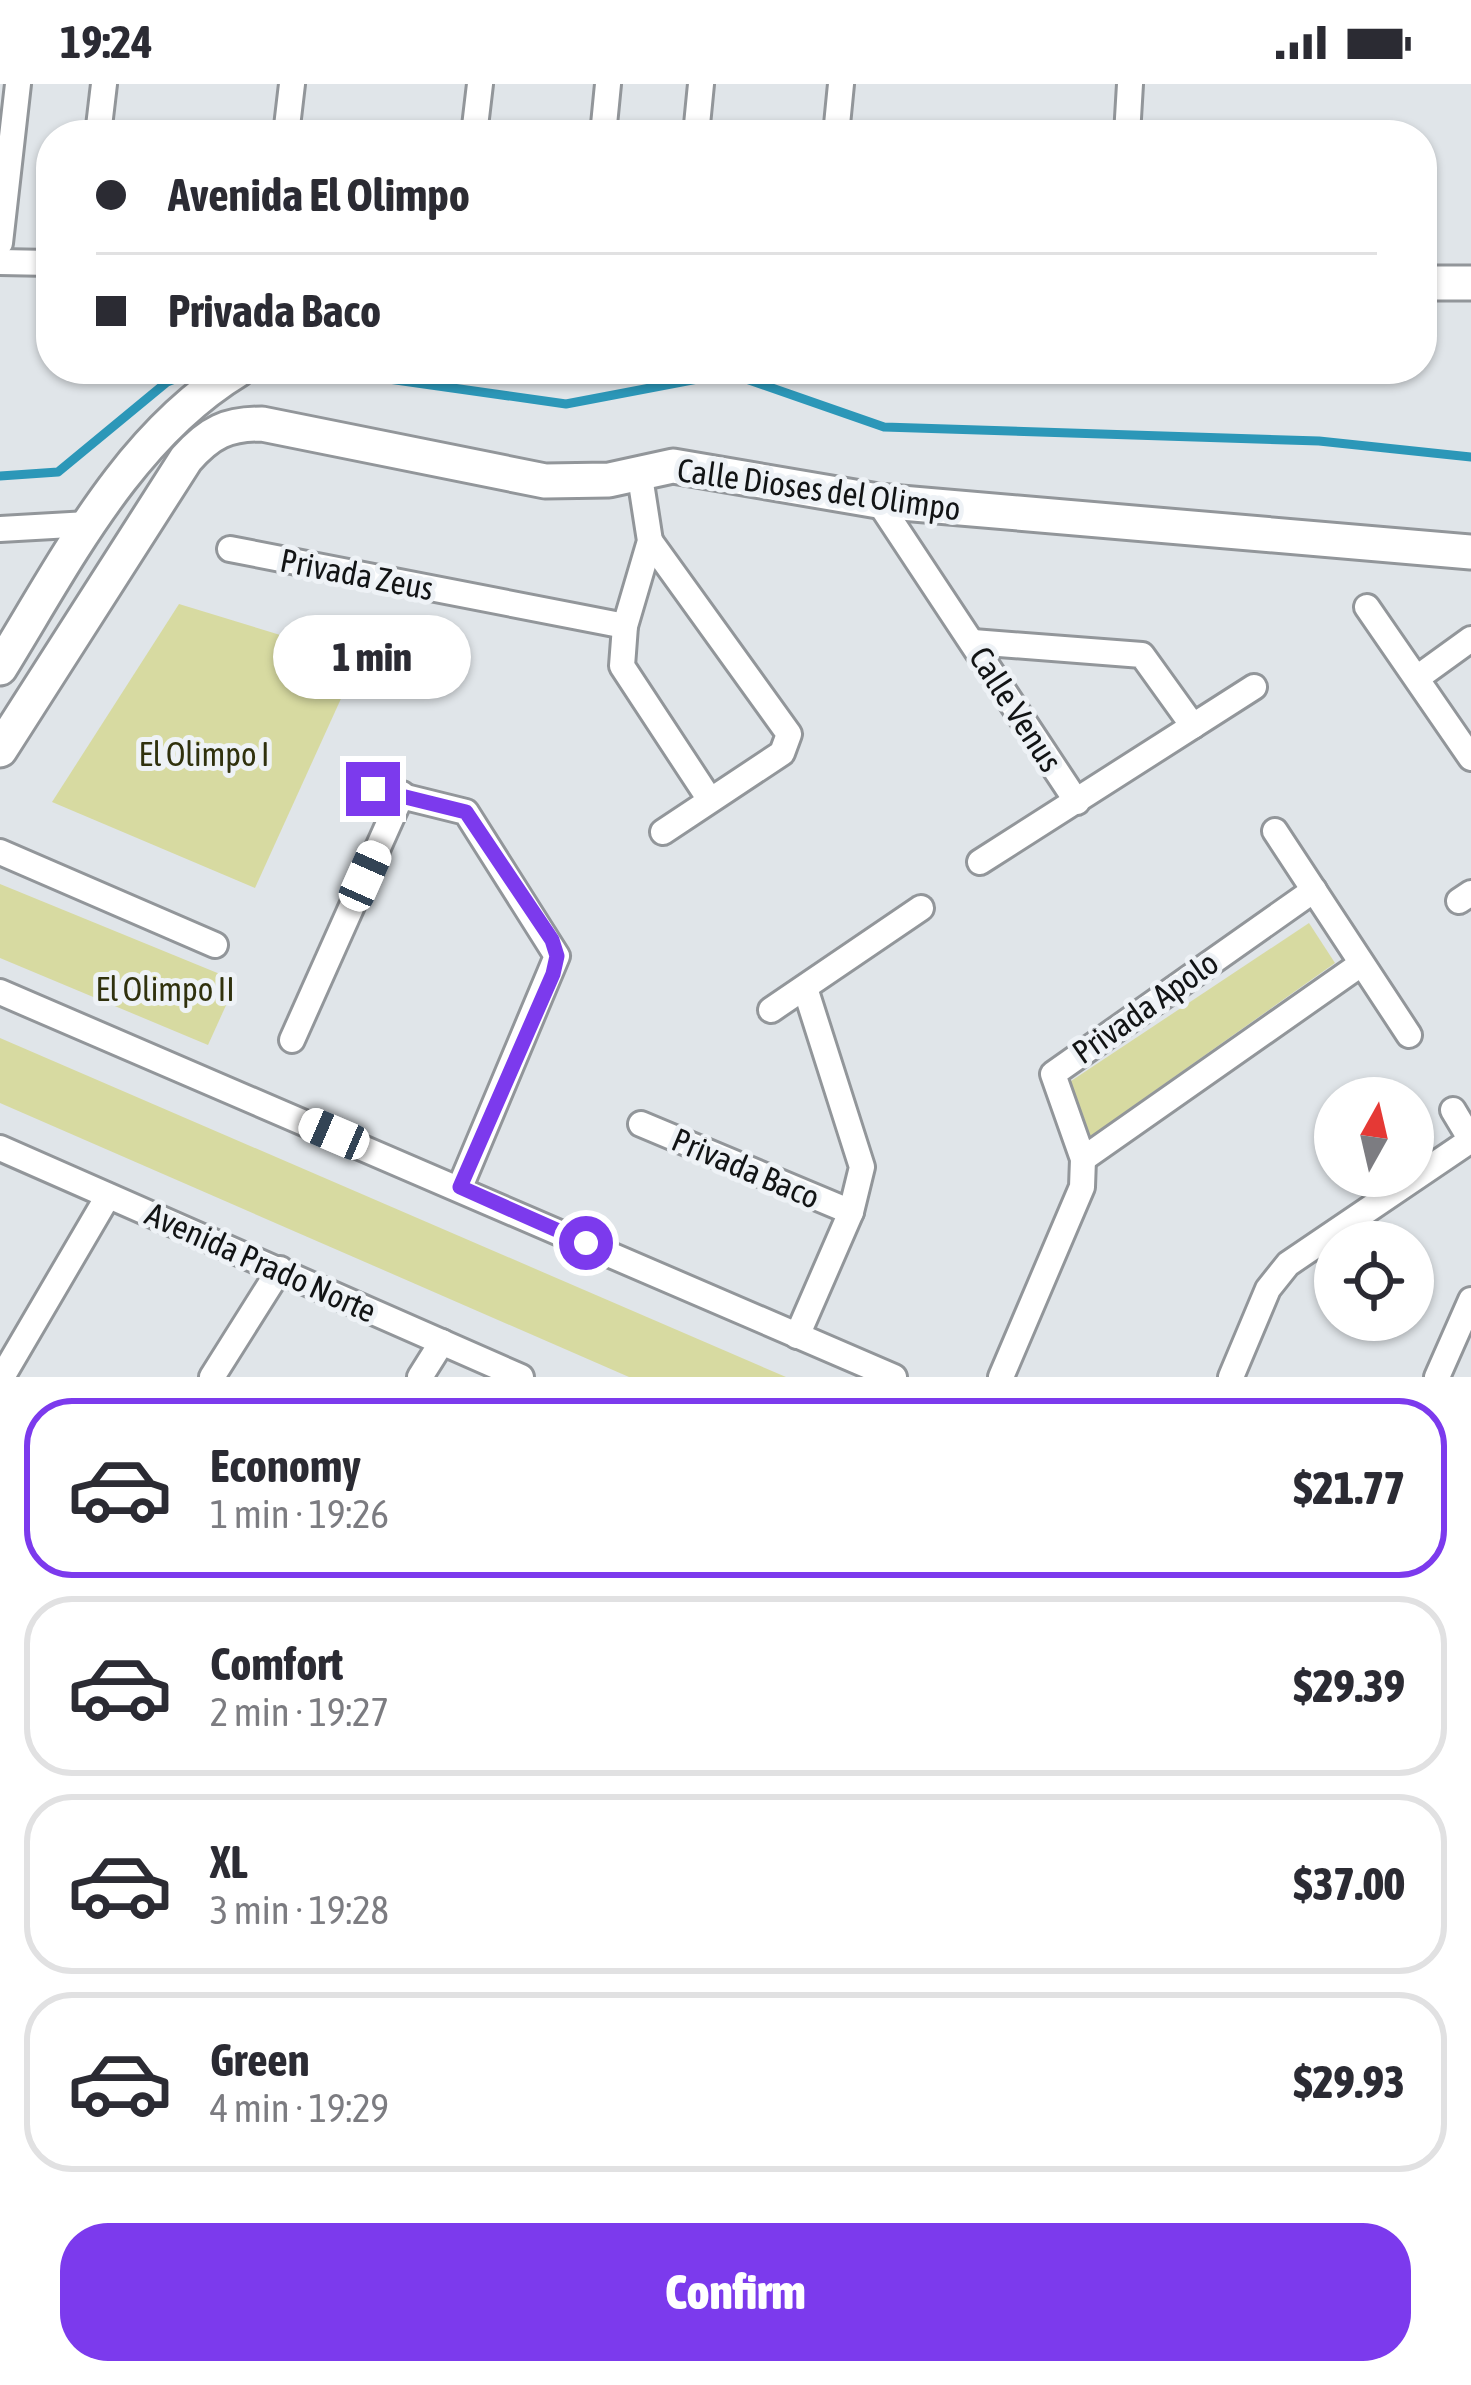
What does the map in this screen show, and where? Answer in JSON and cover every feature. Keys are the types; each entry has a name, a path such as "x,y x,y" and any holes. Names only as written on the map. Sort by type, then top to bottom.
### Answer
{"main road":[{"path":"1437,283 1471,283"},
{"path":"0,668 88,524 161,430 214,384"},
{"name":"Calle Dioses del Olimpo","path":"0,750 186,458 206,436 231,424 262,424 545,482 608,480 639,470 704,469 878,501 1471,552"}],"street":[{"path":"0,243 18,84"},
{"path":"100,120 104,84"},
{"path":"288,120 292,84"},
{"path":"476,120 480,84"},
{"path":"604,120 608,84"},
{"path":"697,120 700,84"},
{"path":"838,120 842,84"},
{"path":"1128,120 1130,84"},
{"path":"0,262 36,262"},
{"path":"639,470 650,541 625,626 622,666 710,800"},
{"name":"Calle Venus","path":"878,501 1077,802 1254,687"},
{"path":"0,529 88,524"},
{"path":"650,541 789,734 782,753 663,832"},
{"name":"Privada Zeus","path":"230,548 625,626"},
{"path":"1367,607 1471,758"},
{"path":"1417,678 1471,639"},
{"path":"973,642 1142,655 1193,726"},
{"path":"373,789 466,812 557,956 460,1187"},
{"path":"292,1040 402,794"},
{"path":"980,862 1077,802"},
{"path":"1275,831 1409,1035"},
{"path":"0,852 215,945"},
{"name":"Privada Apolo","path":"1083,1159 1052,1084 1059,1066 1314,890"},
{"path":"771,1010 921,908"},
{"path":"1001,1377 1078,1204 1083,1159 1361,964"},
{"name":"Privada Baco","path":"797,1336 851,1212 862,1167 805,988"},
{"path":"0,992 894,1377"},
{"path":"1231,1377 1268,1289 1288,1264 1471,1140 1453,1110"},
{"name":"Privada Baco","path":"640,1124 851,1212"},
{"name":"Avenida Prado Norte","path":"0,1148 521,1377"},
{"path":"2,1377 108,1196"},
{"path":"212,1377 280,1269"},
{"path":"1437,1377 1471,1300"},
{"path":"420,1377 442,1342"}],"green space":[{"name":"El Olimpo I","path":"179,604 359,659 255,888 52,802"},
{"name":"El Olimpo II","path":"0,884 237,981 208,1045 0,958"},
{"path":"1309,923 1335,963 1088,1138 1068,1083"},
{"path":"0,1038 786,1377 629,1377 0,1103"}],"waterway":[{"path":"0,476 58,472 165,384"},
{"path":"424,384 566,404 671,384"},
{"path":"761,384 884,427 1319,441 1471,457"}],"route":[{"path":"373,789 449,803 466,812 481,827 552,940 557,956 553,974 460,1187 586,1243"}]}
